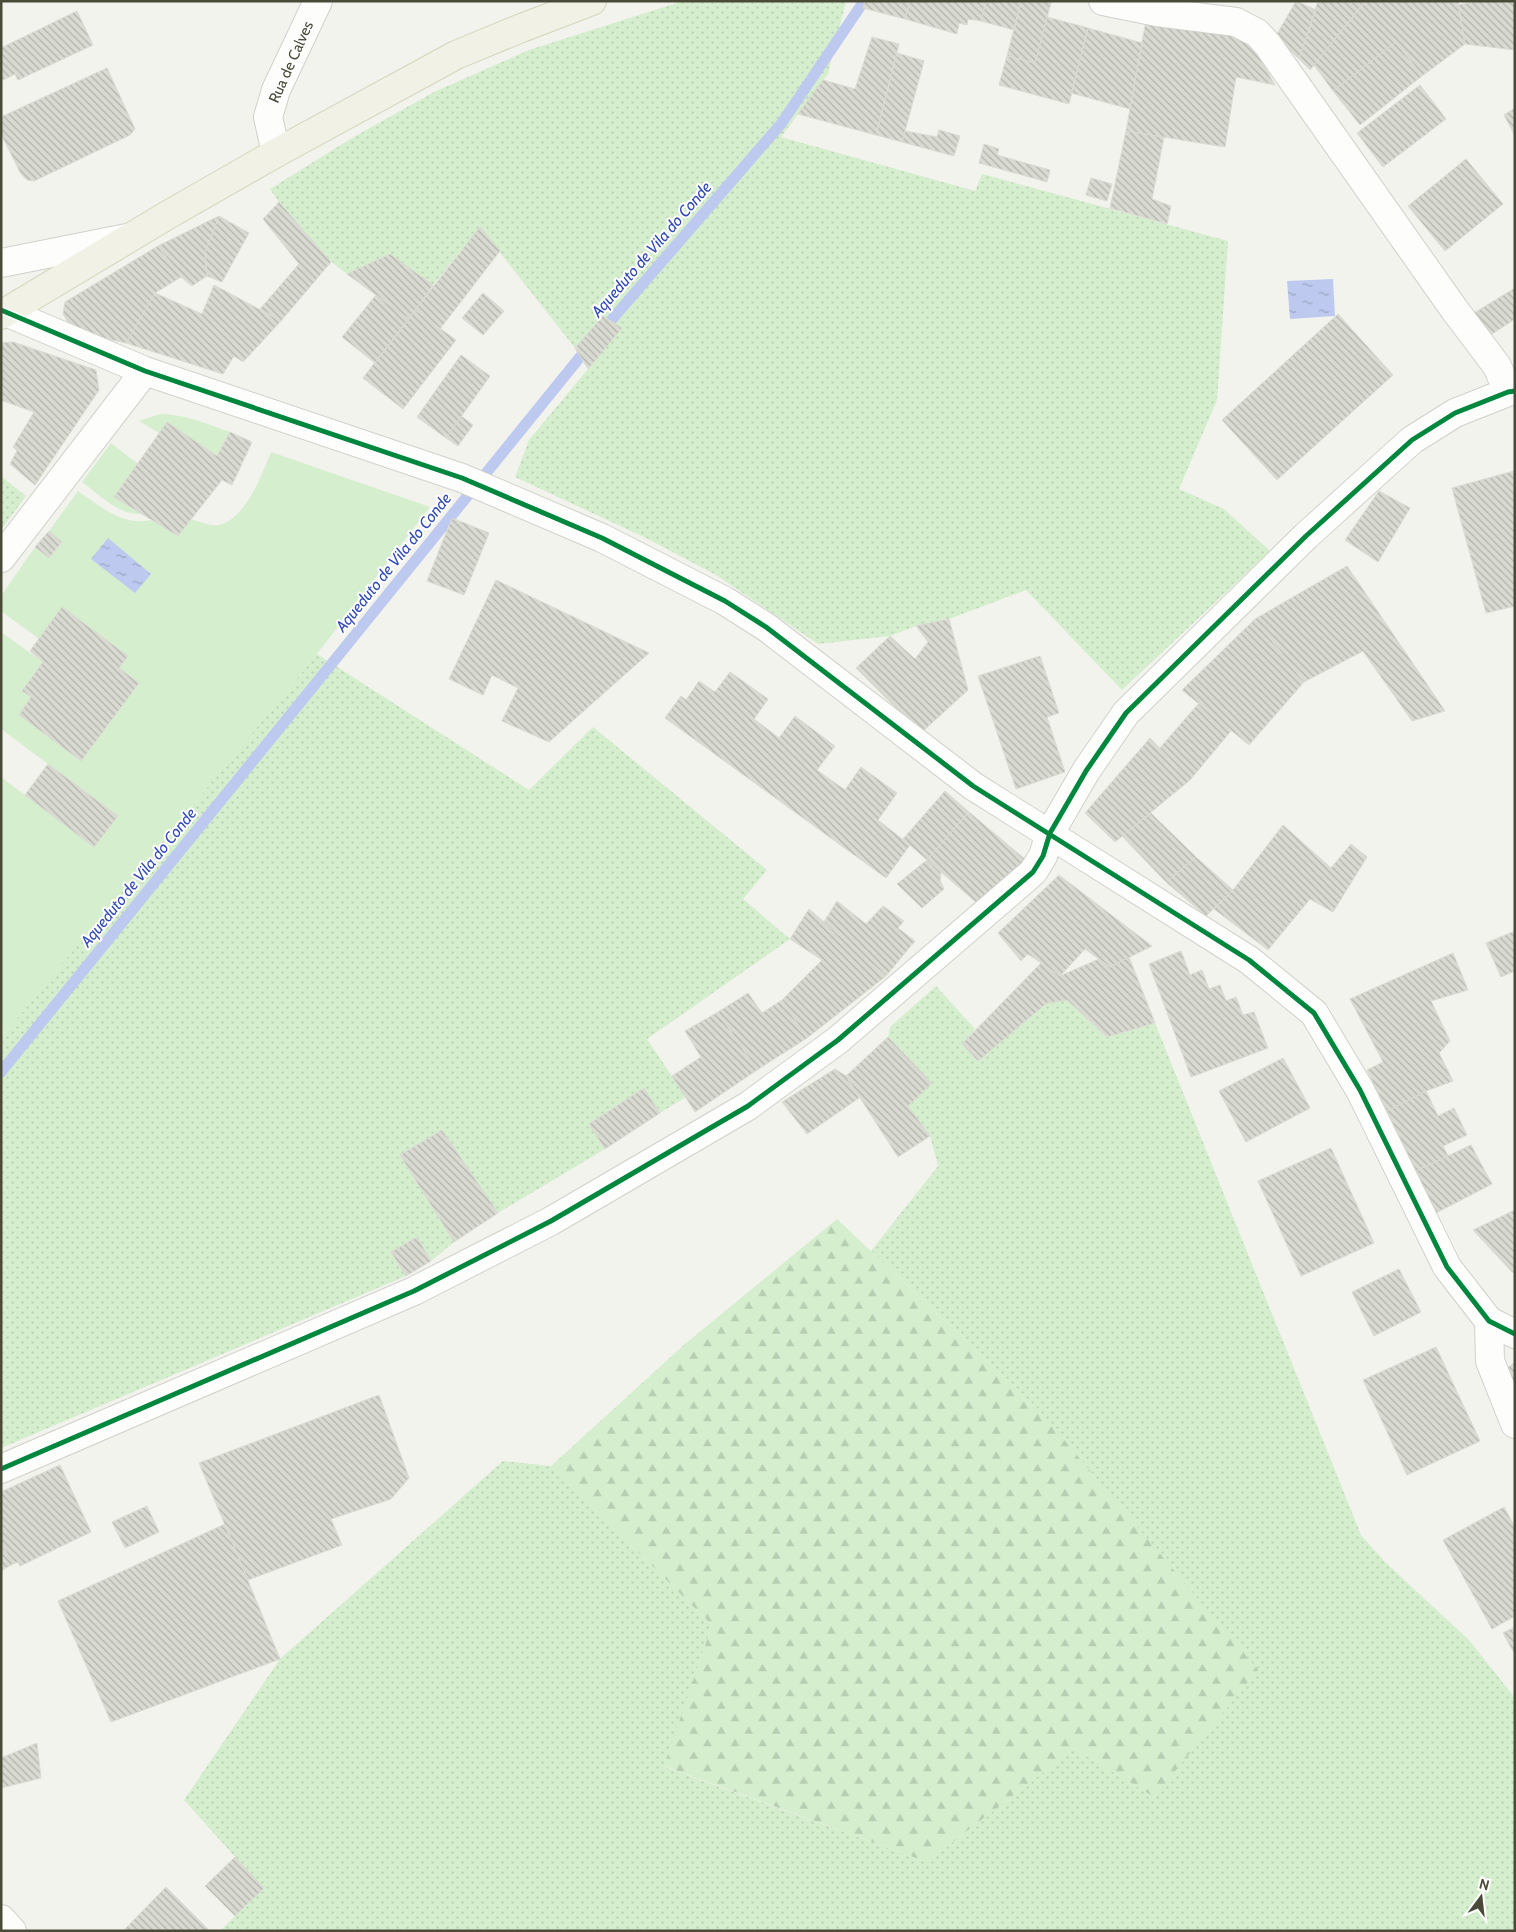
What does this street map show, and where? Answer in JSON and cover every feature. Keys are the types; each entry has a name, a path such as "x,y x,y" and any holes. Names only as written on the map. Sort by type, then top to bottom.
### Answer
{"main road":[{"path":"3,312 276,154 456,55 519,28 592,1"}],"street":[{"name":"Rua de Calves","path":"276,154 268,117 276,90 318,1"},
{"path":"1,1469 414,1291 551,1221 748,1106 838,1040 1033,872 1043,856 1050,833 1086,771 1126,713 1306,536 1412,440 1455,413 1511,392 1497,366 1454,309 1268,45 1257,33 1236,22 1157,12 1103,1"},
{"path":"1,263 129,238"},
{"path":"3,312 145,370 462,478 602,538 662,567 725,601 766,627 973,786 1009,811 1050,833 1249,960 1314,1013 1360,1090 1447,1268 1489,1322 1515,1334"},
{"path":"1,558 145,370"},
{"path":"1489,1322 1490,1361 1515,1424"},
{"path":"1,1919 12,1931"}],"green space":[{"path":"683,1 846,1 828,74 781,137 975,191 982,174 1228,241 1217,400 1179,489 1224,509 1270,551 1122,690 1026,590 949,619 916,626 890,636 818,644 716,575 646,538 515,477 529,440 622,328 575,348 480,227 433,285 390,255 347,274 336,266 305,235 270,189 352,138 434,92 529,50"},
{"path":"160,414 187,418 230,432 217,456 167,422 159,433 139,421"},
{"path":"111,443 138,464 114,497 141,514 117,508 82,482"},
{"path":"271,452 430,507 317,654 1,1038 1,777 94,847 118,816 1,729 1,632 43,662 22,691 31,697 19,715 81,761 139,683 119,668 128,656 39,639 1,611 1,596 35,547 49,558 62,543 49,531 78,491 112,514 131,520 152,520 178,536 191,519 208,524 221,525 233,518 253,492"},
{"path":"1,476 26,496 1,530"},
{"path":"317,654 529,790 593,727 767,870 743,899 790,939 647,1039 686,1097 660,1113 644,1088 589,1124 605,1149 498,1213 441,1131 400,1155 454,1242 431,1261 417,1237 392,1252 406,1276 1,1448 1,1038"},
{"path":"936,986 975,1029 962,1044 978,1061 1047,1003 1067,1000 1107,1037 1155,1023 1361,1535 1385,1562 1469,1640 1515,1698 1515,1931 220,1931 263,1888 184,1800 280,1659 503,1461 551,1466 712,1625 665,1767 927,1862 1074,1748 1154,1797 1038,1409 871,1251 938,1166 930,1136 908,1106 932,1083 888,1037 890,1027"},
{"path":"837,1219 1038,1409 1258,1670 1154,1797 1074,1748 927,1862 664,1766 712,1625 551,1466 685,1344"}],"water":[{"path":"1333,279 1335,316 1290,319 1287,281"},
{"path":"108,538 151,574 135,593 91,559"}],"building":[{"path":"865,1 910,1 905,19 863,8"},
{"path":"910,1 986,1 981,21 968,19 967,25 959,23 957,34 905,19"},
{"path":"986,1 1021,1 1014,30 981,21"},
{"path":"1021,1 1044,1 1051,3 1035,63 1007,56"},
{"path":"1296,1 1316,10 1299,59 1276,36"},
{"path":"1318,1 1365,2 1310,70 1299,59"},
{"path":"1365,1 1458,1 1465,44 1422,76 1396,42 1333,91 1314,65"},
{"path":"1479,1 1515,1 1515,50 1465,44 1458,5"},
{"path":"77,11 93,45 18,80 15,74 1,81 1,48"},
{"path":"1047,17 1088,28 1069,104 999,85 1007,56 1035,63"},
{"path":"1146,20 1223,32 1244,39 1255,50 1275,85 1236,77 1225,147 1126,131"},
{"path":"1088,28 1142,43 1130,109 1071,93"},
{"path":"872,37 899,44 876,135 798,114 823,80 855,89"},
{"path":"1396,42 1422,76 1360,125 1333,91"},
{"path":"897,53 924,61 902,142 876,135"},
{"path":"107,68 135,129 130,135 34,181 27,180 21,174 1,134 1,117"},
{"path":"1420,85 1446,119 1383,167 1357,133"},
{"path":"1515,108 1515,136 1504,115"},
{"path":"939,130 960,136 954,156 902,142 905,131 937,137"},
{"path":"1126,131 1164,137 1152,199 1171,206 1167,224 1110,208"},
{"path":"984,144 999,149 997,155 1050,170 1047,182 979,163"},
{"path":"1466,159 1503,204 1445,251 1408,206"},
{"path":"1091,178 1112,184 1107,201 1086,195"},
{"path":"279,202 331,262 281,321 260,309 299,264 263,219"},
{"path":"219,216 205,253 207,276 192,286 181,277 158,246"},
{"path":"219,216 249,233 222,282 207,276 205,253"},
{"path":"480,227 500,251 440,329 415,310"},
{"path":"158,246 181,277 155,293 126,343 85,334 69,324 63,314 65,302"},
{"path":"390,254 433,285 409,319 347,274"},
{"path":"214,285 281,321 243,362 234,356 223,374 126,343 155,293 202,314"},
{"path":"1515,288 1515,319 1492,334 1474,313"},
{"path":"483,293 504,311 483,335 462,318"},
{"path":"376,295 409,319 375,363 342,337"},
{"path":"415,310 456,340 403,409 363,378"},
{"path":"1338,314 1393,375 1277,480 1222,420"},
{"path":"603,316 622,328 588,369 575,348"},
{"path":"13,342 96,370 99,390 35,485 10,464 17,451 13,447 34,412 1,400 1,343"},
{"path":"461,355 490,376 446,438 417,417"},
{"path":"461,416 473,425 458,446 446,438"},
{"path":"167,422 217,456 230,432 252,442 232,485 222,480 178,536 114,497"},
{"path":"1514,471 1515,606 1486,613 1452,488"},
{"path":"1379,491 1410,508 1378,562 1345,540"},
{"path":"452,518 489,533 464,595 427,581"},
{"path":"49,531 62,542 49,558 35,547"},
{"path":"1347,566 1445,711 1412,721 1363,651 1304,682 1255,619"},
{"path":"496,580 649,653 549,742 502,721 518,688 492,675 483,695 449,679"},
{"path":"62,607 128,656 119,668 139,683 81,761 19,715 31,697 22,691 43,662 30,651"},
{"path":"949,619 968,690 921,733 856,668 890,636 915,659 928,642 916,626"},
{"path":"1255,619 1304,682 1249,745 1182,690"},
{"path":"1040,656 1059,713 1047,717 1065,772 1016,789 978,676"},
{"path":"730,672 768,699 754,719 779,738 795,716 835,746 817,770 845,790 861,767 897,793 878,820 910,845 886,878 665,718 681,696 686,700 699,681 715,692"},
{"path":"1199,703 1231,731 1190,780 1159,749"},
{"path":"1150,738 1190,780 1115,842 1085,813"},
{"path":"48,764 118,816 94,847 25,795"},
{"path":"945,791 969,812 927,860 903,839"},
{"path":"969,812 1026,860 977,903 927,860"},
{"path":"1151,813 1196,857 1166,882 1122,836"},
{"path":"1283,825 1331,868 1351,844 1367,857 1333,912 1310,899 1268,950 1214,909 1233,890"},
{"path":"1196,857 1233,890 1206,916 1166,882"},
{"path":"927,860 941,872 940,880 944,889 922,908 897,884"},
{"path":"1059,875 1152,946 1110,967 1085,949 1060,976 1028,954 1021,961 998,933"},
{"path":"837,901 866,924 883,906 904,921 898,928 915,941 886,976 824,922"},
{"path":"809,909 886,976 807,1038 782,1000 822,960 790,939"},
{"path":"1515,931 1515,971 1501,977 1486,943"},
{"path":"1181,951 1190,975 1202,970 1209,989 1220,985 1226,1001 1236,997 1243,1015 1254,1012 1268,1048 1191,1077 1149,964"},
{"path":"1453,953 1468,990 1431,1001 1450,1041 1439,1053 1453,1081 1426,1091 1387,1111 1367,1070 1383,1062 1350,999"},
{"path":"1129,957 1155,1023 1107,1037 1067,1000 1047,1003 978,1061 962,1044 1041,963 1060,976 1099,959 1110,967"},
{"path":"748,993 762,1013 782,1000 807,1038 757,1070 718,1012"},
{"path":"718,1012 757,1070 695,1112 672,1076 701,1057 685,1031"},
{"path":"888,1037 932,1083 908,1106 930,1136 898,1157 846,1076"},
{"path":"1283,1058 1310,1108 1246,1142 1219,1091"},
{"path":"835,1069 846,1076 859,1098 807,1134 782,1102"},
{"path":"644,1088 660,1113 605,1149 589,1124"},
{"path":"1426,1091 1438,1116 1454,1108 1467,1135 1443,1146 1448,1156 1416,1171 1387,1111"},
{"path":"442,1130 498,1213 454,1242 400,1155"},
{"path":"1471,1145 1492,1184 1436,1213 1416,1171"},
{"path":"1331,1148 1374,1243 1301,1276 1258,1181"},
{"path":"1515,1210 1515,1271 1513,1273 1473,1230"},
{"path":"417,1237 431,1261 406,1276 391,1252"},
{"path":"1399,1269 1421,1312 1374,1336 1352,1292"},
{"path":"1436,1347 1480,1441 1407,1475 1363,1380"},
{"path":"1515,1362 1515,1397 1505,1370"},
{"path":"379,1395 409,1478 391,1499 331,1519 342,1545 248,1580 199,1463"},
{"path":"60,1465 91,1532 20,1566 18,1562 13,1564 1,1543 1,1492"},
{"path":"147,1506 159,1532 125,1548 112,1522"},
{"path":"1504,1507 1515,1527 1515,1616 1492,1629 1443,1540"},
{"path":"225,1524 280,1659 111,1722 58,1601"},
{"path":"1,1543 13,1564 1,1571"},
{"path":"1515,1627 1515,1655 1503,1633"},
{"path":"37,1743 41,1778 1,1788 1,1758"},
{"path":"235,1857 264,1888 235,1916 205,1886"},
{"path":"166,1887 210,1931 123,1931"}],"waterway":[{"name":"Aqueduto de Vila do Conde","path":"601,332 781,124 864,1"},
{"name":"Aqueduto de Vila do Conde","path":"1,1072 589,346"}],"cycle path":[{"path":"1,310 145,371 462,478 602,538 725,601 766,627 973,786 1249,960 1314,1013 1360,1090 1447,1267 1489,1321 1515,1334"},
{"path":"1,1469 414,1291 551,1221 748,1106 838,1040 1033,872 1043,856 1050,833 1086,771 1126,713 1306,536 1412,440 1455,413 1515,391"}]}
